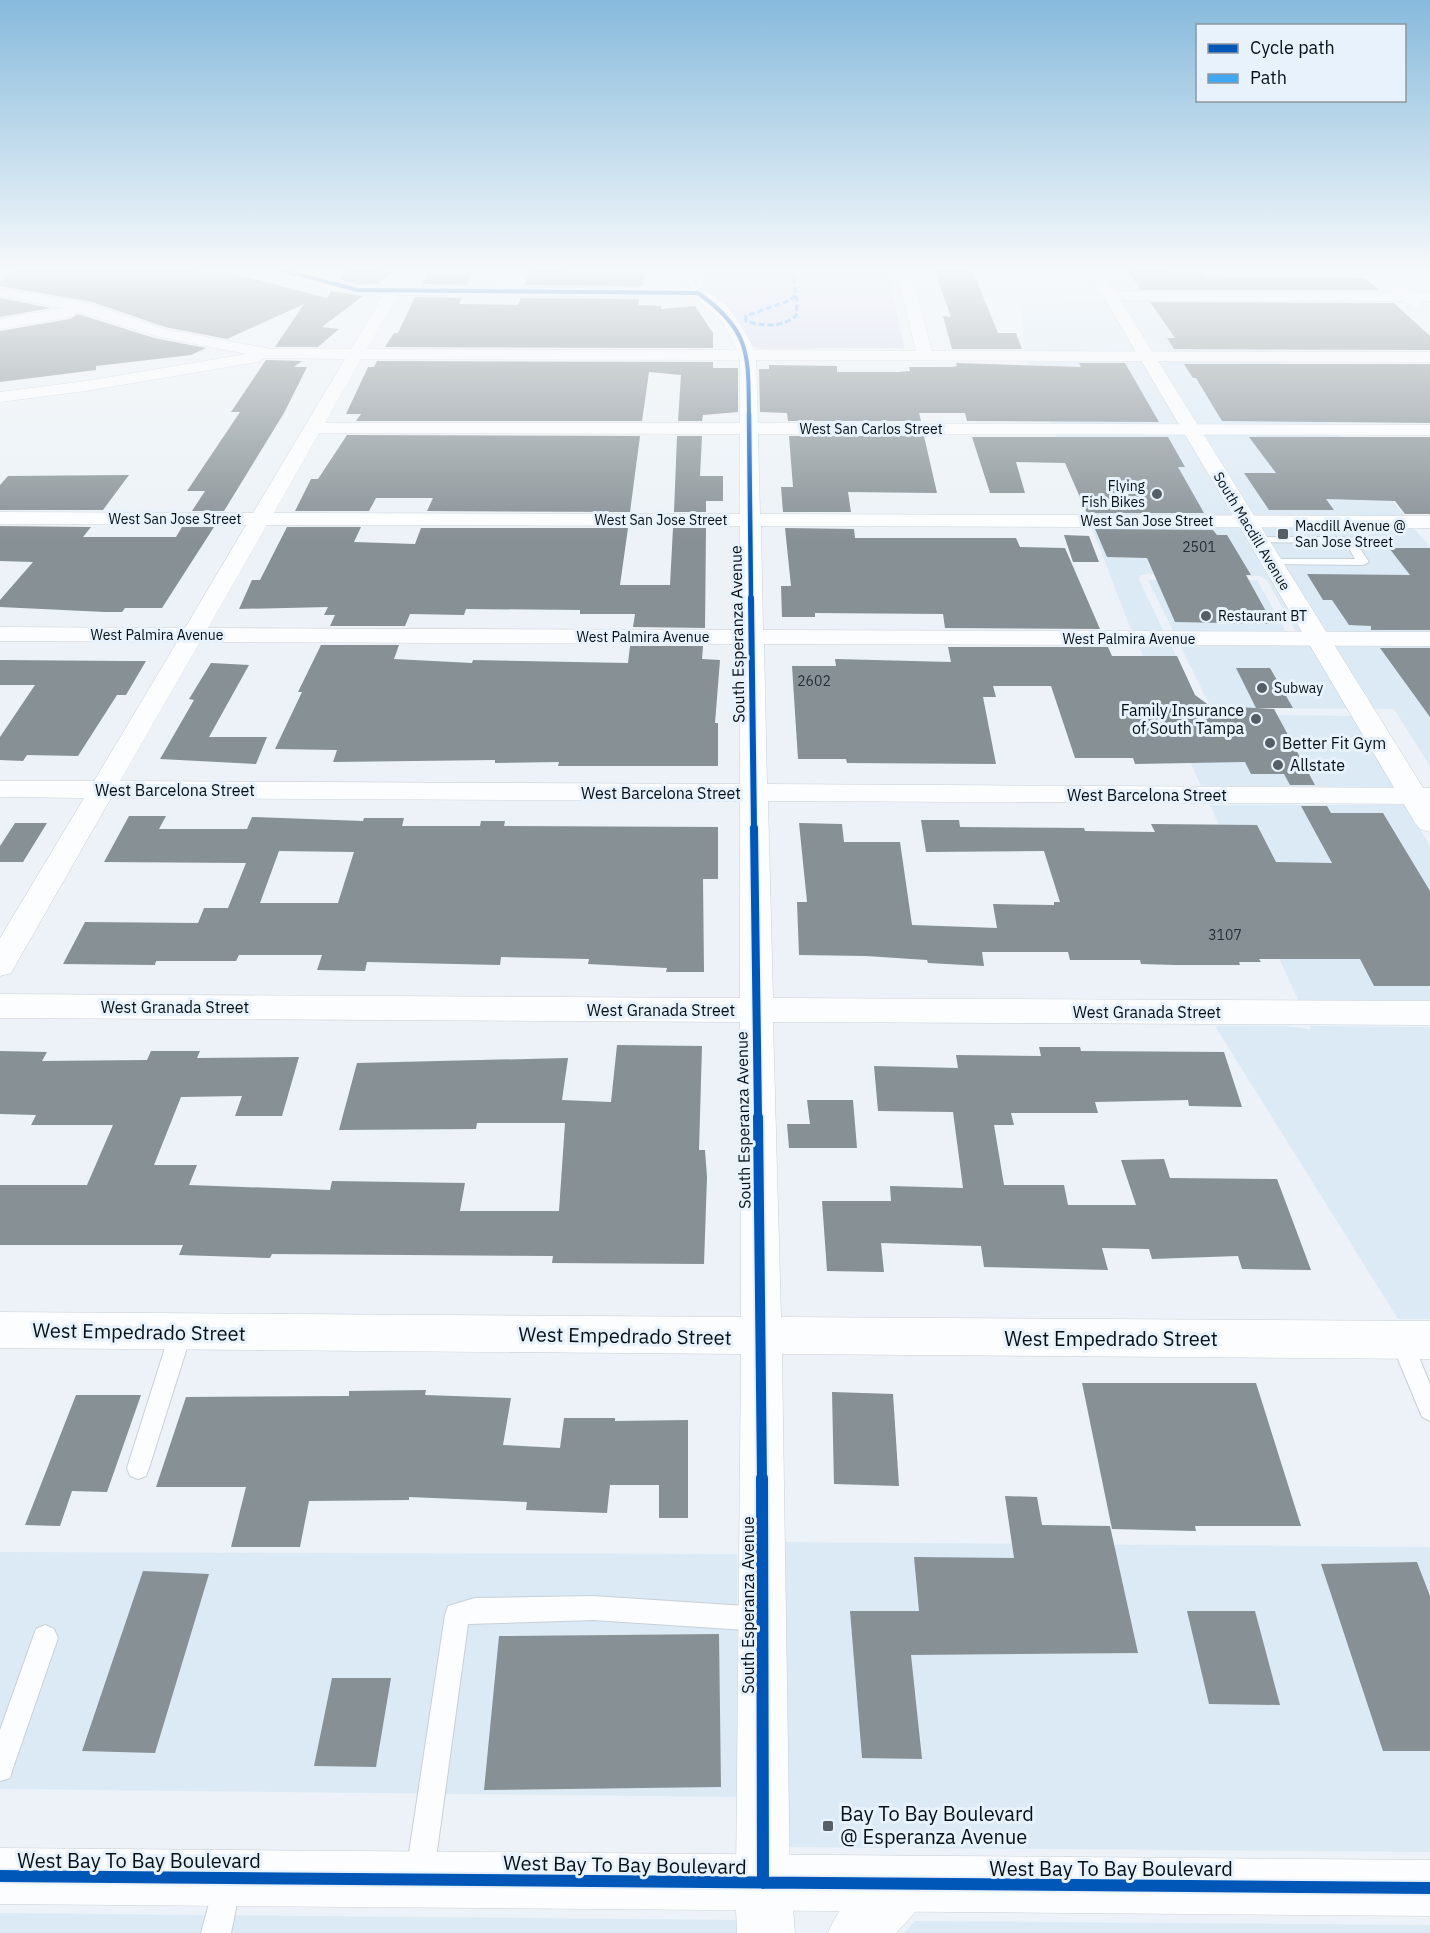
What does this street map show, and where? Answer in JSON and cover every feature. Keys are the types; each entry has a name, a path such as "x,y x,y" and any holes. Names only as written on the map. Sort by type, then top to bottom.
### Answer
{"main road":[{"name":"South Macdill Avenue","path":"1148,359 1317,639 1422,796 1430,823"},
{"name":"West Bay To Bay Boulevard","path":"0,1876 419,1880 765,1908 903,1884 1430,1888"},
{"path":"857,1933 903,1884"}],"street":[{"path":"0,396 244,359"},
{"path":"0,965 351,359"},
{"name":"South Esperanza Avenue","path":"748,359 761,1337 765,1908"},
{"path":"40,410 74,405 203,367"},
{"name":"West San Carlos Street","path":"312,428 1430,430"},
{"name":"West San Jose Street","path":"0,518 750,520 1251,530 1430,522"},
{"name":"West Palmira Avenue","path":"0,634 1430,639"},
{"name":"West Barcelona Street","path":"0,789 1422,796"},
{"name":"West Granada Street","path":"0,1006 1430,1013"},
{"name":"West Empedrado Street","path":"0,1330 1415,1340"}],"lane":[{"path":"1251,530 1349,540 1364,562 1269,561"},
{"path":"138,1468 181,1332"},
{"path":"1415,1340 1430,1410"},
{"path":"419,1880 457,1615 475,1610 593,1608 762,1619"},
{"path":"0,1768 45,1638"},
{"path":"216,1933 228,1878"}],"shaded area":[{"path":"1026,360 1140,360 1180,426 1051,425"},
{"path":"1157,360 1278,360 1331,426 1198,426"},
{"path":"1055,434 1184,434 1232,516 1086,516"},
{"path":"1202,434 1338,434 1405,516 1252,516"},
{"path":"1091,526 1238,526 1301,632 1296,632 1267,580 1260,576 1146,574 1140,576 1139,580 1164,632 1132,632"},
{"path":"1258,526 1413,527 1430,547 1430,632 1324,632"},
{"path":"1148,580 1257,580 1294,646 1430,646 1430,766 1394,709 1211,708"},
{"path":"1138,645 1171,645 1200,708 1214,714 1352,716 1395,787 1201,786"},
{"path":"1210,805 1405,805 1430,846 1430,1000 1298,1000"},
{"path":"1215,1026 1283,1026 1311,1029 1310,1026 1430,1027 1430,1319 1398,1319"},
{"path":"784,1542 1430,1547 1430,1852 914,1848 906,1834 892,1848 789,1847"},
{"path":"0,1552 737,1554 738,1797 0,1789"},
{"path":"0,1913 738,1920 739,1933 0,1933"},
{"path":"915,1921 1430,1925 1430,1933 904,1933"}],"building":[{"path":"0,359 155,359 96,366 96,370 0,382"},
{"path":"266,360 302,361 294,367 307,367 284,413 224,511 192,511 205,491 187,491 240,412 231,412"},
{"path":"377,361 713,362 713,368 738,368 738,412 703,415 702,421 678,421 681,375 649,372 642,421 356,421 361,414 346,414 368,367 374,367"},
{"path":"956,363 1081,367 1079,363 1125,363 1159,422 967,421 965,413 919,413 921,421 788,421 787,413 760,412 759,369 769,369 769,365 837,366 837,372 898,372 910,371 909,367 952,367 957,366"},
{"path":"1184,364 1430,364 1430,423 1222,421 1196,378 1193,378"},
{"path":"347,435 640,436 630,512 427,511 433,498 376,498 369,511 295,511 311,479 318,479"},
{"path":"677,436 702,436 700,476 723,476 723,501 706,501 706,512 674,512"},
{"path":"789,436 924,436 937,493 848,492 851,512 783,512 781,487 793,487"},
{"path":"972,437 1168,437 1185,467 1178,467 1204,513 1087,513 1065,463 1016,462 1025,493 990,493"},
{"path":"1249,437 1430,437 1430,514 1405,514 1395,501 1326,499 1334,510 1269,510 1244,473 1276,473"},
{"path":"129,475 103,510 0,510 0,485 8,476"},
{"path":"0,526 91,527 83,537 176,537 182,527 214,527 162,608 125,608 122,612 105,612 0,607 0,600 33,562 0,561"},
{"path":"287,527 361,527 354,542 415,544 421,528 628,528 620,585 670,585 673,528 706,528 705,628 633,627 635,614 580,614 580,610 466,609 464,615 410,614 405,626 330,626 335,615 324,615 328,607 239,609 252,580 260,580"},
{"path":"785,528 854,529 855,538 1016,538 1020,547 1065,548 1100,629 945,628 943,614 815,613 815,617 782,617 781,586 791,586"},
{"path":"1095,529 1213,530 1217,535 1227,535 1251,575 1246,575 1273,624 1175,622 1147,558 1107,557"},
{"path":"1064,535 1089,536 1099,562 1073,562"},
{"path":"1389,548 1430,548 1430,630 1371,630 1371,626 1349,625 1332,600 1323,600 1307,574 1410,575"},
{"path":"321,645 399,645 394,659 472,663 473,660 628,663 630,646 703,646 702,659 720,660 715,723 718,723 718,766 558,766 559,762 495,763 495,760 333,762 337,750 275,749 302,692 298,692"},
{"path":"948,647 1108,647 1112,656 1177,656 1195,695 1210,706 1274,709 1315,785 1290,785 1284,774 1251,774 1245,762 1135,764 1133,758 1075,758 1051,686 993,686 996,697 983,697 996,764 847,763 846,759 798,759 792,666 836,666 835,659 951,662"},
{"path":"1380,648 1430,648 1430,717"},
{"path":"0,660 146,661 126,695 117,695 78,756 27,755 23,761 0,760 0,737 35,685 0,685"},
{"path":"211,663 249,665 209,737 267,737 256,764 160,759 194,700 189,699"},
{"path":"1236,668 1270,668 1293,708 1256,708"},
{"path":"1301,806 1327,806 1331,813 1383,813 1430,891 1430,986 1374,986 1360,959 1259,959 1261,962 1239,962 1240,965 1175,965 1141,964 1140,960 1070,960 1068,952 982,952 984,966 866,956 799,955 797,902 807,902 799,823 842,824 844,842 900,842 912,925 997,928 993,904 1054,905 1054,902 1060,902 1044,851 926,852 921,820 959,820 960,827 1084,828 1085,831 1155,832 1151,824 1257,825 1276,862 1332,863"},
{"path":"129,816 166,816 159,829 247,829 252,817 363,821 364,818 404,818 402,826 480,826 481,821 505,821 504,826 718,827 718,879 703,879 704,972 666,972 667,968 588,964 589,959 501,957 500,965 367,962 365,971 317,970 322,955 239,955 236,961 156,961 155,965 63,964 85,922 198,923 204,908 228,908 246,863 104,862","holes":["279,851 354,852 338,903 260,903"]},
{"path":"15,823 47,823 23,862 0,862 0,846"},
{"path":"617,1045 702,1046 699,1150 705,1150 707,1177 704,1264 552,1263 553,1256 272,1254 270,1258 179,1255 183,1245 0,1245 0,1185 87,1185 113,1125 31,1125 36,1115 0,1114 0,1051 47,1052 42,1061 147,1060 151,1051 200,1051 197,1058 299,1057 282,1116 235,1116 242,1096 181,1097 154,1165 197,1165 189,1185 330,1190 332,1181 465,1183 460,1211 559,1211 565,1123 477,1123 476,1129 339,1130 357,1063 568,1058 562,1100 611,1102"},
{"path":"1039,1047 1080,1047 1081,1051 1224,1052 1242,1107 1189,1106 1188,1100 1095,1102 1098,1113 1011,1113 1014,1125 994,1125 1004,1185 1064,1185 1068,1205 1136,1205 1121,1160 1164,1159 1170,1178 1277,1179 1311,1270 1242,1269 1238,1256 1152,1259 1149,1249 1102,1248 1108,1270 984,1267 981,1246 881,1243 884,1272 827,1271 822,1201 891,1201 890,1186 963,1188 953,1112 878,1111 874,1066 958,1068 956,1055 1041,1056"},
{"path":"807,1100 853,1100 857,1148 789,1148 787,1124 810,1124"},
{"path":"1082,1383 1256,1383 1301,1526 1195,1526 1196,1531 1112,1529"},
{"path":"426,1390 425,1395 511,1398 503,1445 560,1448 564,1418 615,1418 615,1421 688,1420 688,1518 659,1518 659,1485 610,1485 607,1513 526,1510 527,1502 409,1497 409,1500 309,1501 300,1547 231,1547 246,1487 156,1487 186,1397 349,1396 349,1391"},
{"path":"832,1392 893,1394 899,1486 834,1484"},
{"path":"76,1395 141,1395 107,1492 72,1491 60,1526 25,1525"},
{"path":"1005,1496 1037,1497 1042,1525 1110,1526 1138,1653 911,1655 922,1759 862,1758 850,1611 919,1611 914,1557 1014,1558"},
{"path":"1417,1562 1430,1596 1430,1751 1383,1751 1321,1564"},
{"path":"143,1571 209,1574 155,1753 82,1751"},
{"path":"1187,1611 1255,1611 1280,1705 1209,1704"},
{"path":"719,1634 721,1787 484,1790 499,1636"},
{"path":"332,1678 391,1678 376,1767 314,1766"}],"cycle path":[{"path":"748,359 761,1337 763,1883"},
{"path":"0,1876 1430,1888"}],"place":[{"name":"Flying Fish Bikes","path":"1157,494"},
{"name":"Macdill Avenue @ San Jose Street","path":"1283,534"},
{"name":"Restaurant BT","path":"1206,616"},
{"name":"Subway","path":"1262,688"},
{"name":"Family Insurance of South Tampa","path":"1256,719"},
{"name":"Better Fit Gym","path":"1270,743"},
{"name":"Allstate","path":"1278,765"},
{"name":"Bay To Bay Boulevard @ Esperanza Avenue","path":"828,1826"}]}
